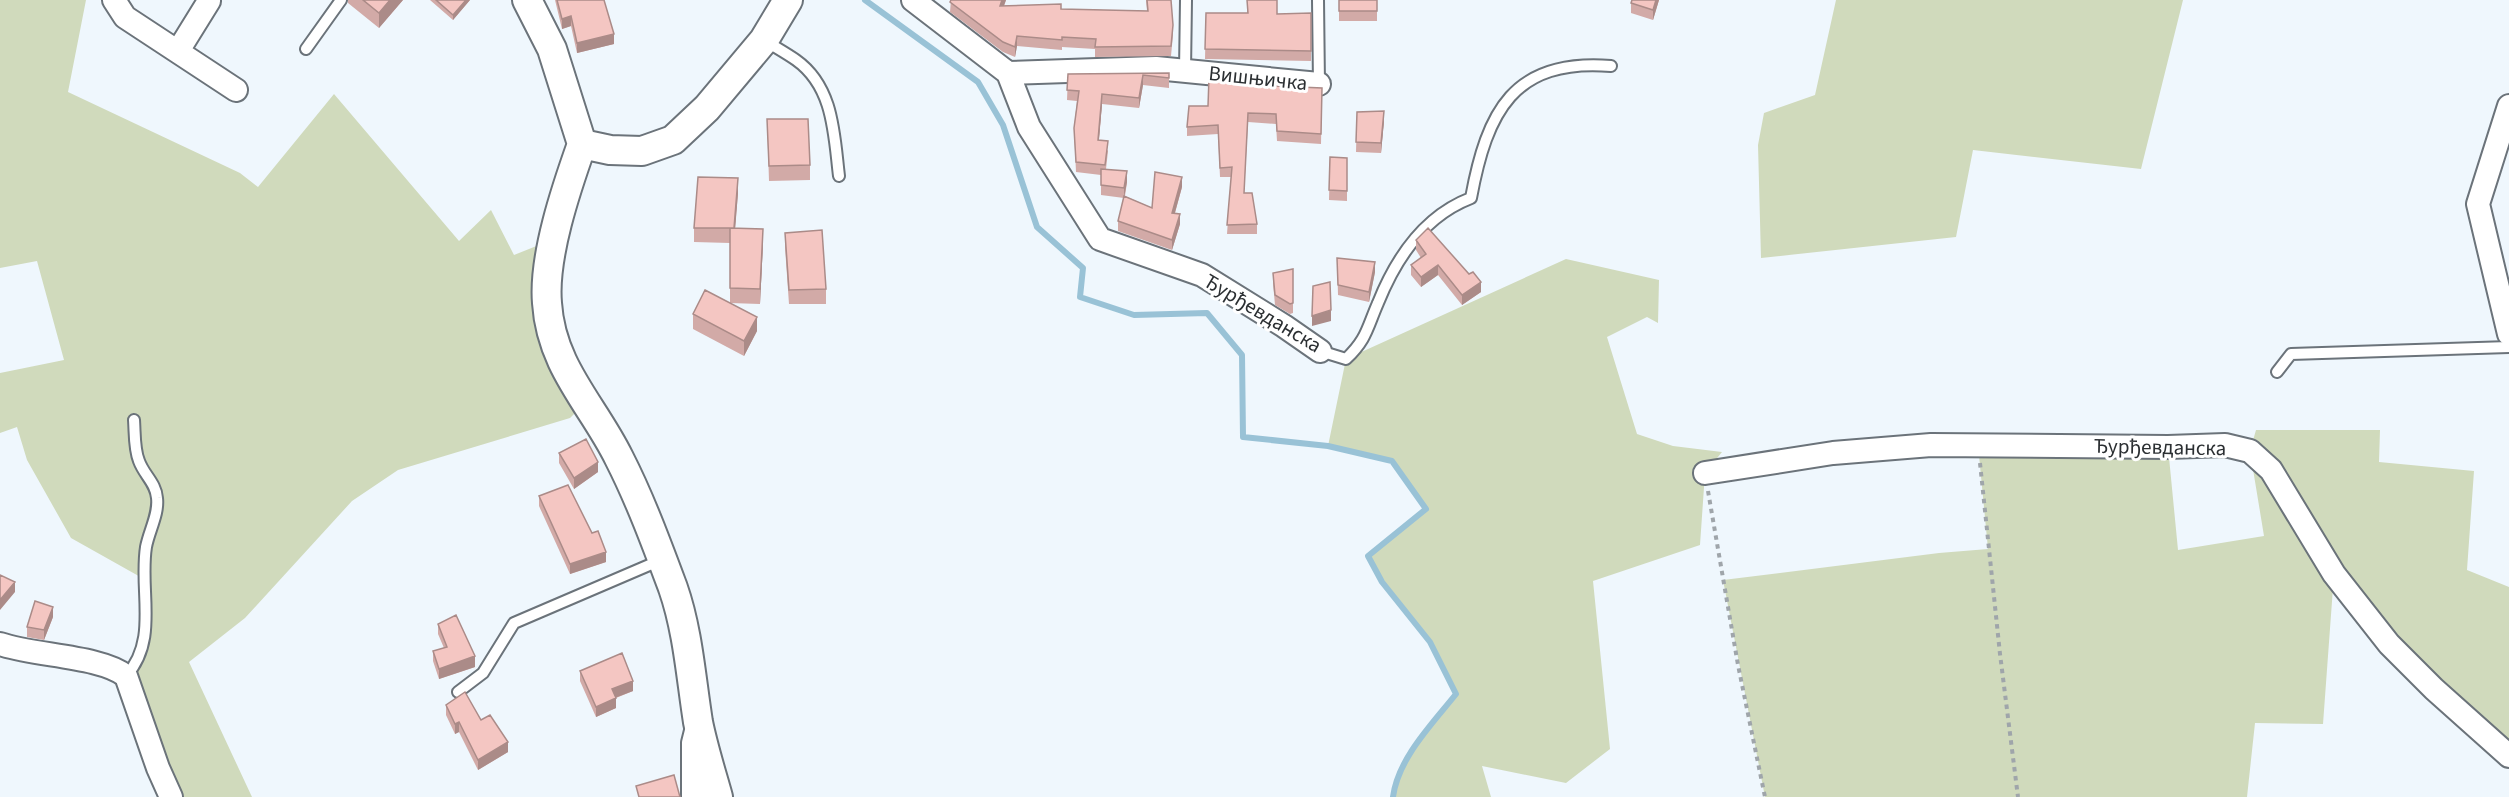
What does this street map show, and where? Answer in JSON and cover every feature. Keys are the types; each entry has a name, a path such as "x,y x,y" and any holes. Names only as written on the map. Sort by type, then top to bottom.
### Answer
{"street":[{"path":"114,0 125,17 236,90"},
{"path":"527,0 552,49 582,144 549,261 547,304 551,332 574,386 619,458 674,591 691,667 699,723 717,797"},
{"path":"582,144 610,150 642,151 673,140 707,108 764,40 788,0"},
{"path":"913,0 1008,73"},
{"path":"178,51 209,2"},
{"name":"Вишњичка","path":"1008,73 1156,68 1319,84"},
{"name":"Ђурђевданска","path":"1008,73 1029,127 1100,239 1202,275 1320,351"},
{"path":"2509,106 2478,204 2509,334"},
{"name":"Ђурђевданска","path":"1705,473 1833,453 1931,445 2168,447 2225,445 2250,451 2271,470 2334,574 2383,637 2434,689 2509,756"},
{"path":"0,644 19,650 108,665 126,676 158,768 171,797"},
{"path":"693,797 693,743 699,723"}],"lane":[{"path":"306,49 341,0"},
{"name":"Вишњичка","path":"1185,71 1186,0"},
{"name":"Вишњичка","path":"1318,0 1319,84"},
{"path":"764,40 797,60 808,70 821,88 831,111 839,176"},
{"name":"Ђурђевданска","path":"1320,351 1346,359 1362,344 1394,267 1422,230 1457,203 1471,198 1477,166 1488,134 1509,96 1538,74 1566,67 1593,64 1611,66"},
{"path":"2277,372 2291,354 2509,347"},
{"path":"126,676 138,660 142,648 147,609 145,560 158,501 152,482 138,459 134,420"},
{"path":"458,692 483,673 514,623 662,560"}],"path":[{"path":"1978,445 2000,654 2019,797"},
{"path":"1705,473 1738,665 1765,797"}],"green space":[{"path":"0,0 86,0 68,92 240,173 258,187 334,94 459,241 491,210 514,255 554,239 546,281 585,403 570,418 398,470 352,501 245,618 189,662 252,797 171,797 126,676 138,660 144,579 71,538 27,460 17,427 0,433 0,373 64,360 37,261 0,268"},
{"path":"1836,0 2183,0 2141,169 1973,150 1956,237 1761,258 1758,145 1764,113 1815,95"},
{"path":"1566,259 1659,280 1658,323 1647,317 1607,337 1637,434 1673,446 1722,452 1705,473 1700,545 1593,581 1610,749 1566,783 1482,766 1491,797 1393,797 1396,783 1409,755 1456,694 1430,642 1382,582 1368,556 1425,508 1392,461 1328,446 1346,359"},
{"path":"2256,430 2380,430 2379,462 2474,471 2467,570 2509,587 2509,756 2334,574 2323,724 2255,723 2247,797 1765,797 1723,580 1988,549 1978,445 2168,447 2178,550 2264,536 2250,451"}],"building":[{"path":"363,0 390,0 379,13"},
{"path":"436,0 466,0 453,15"},
{"path":"557,0 604,0 614,34 577,43 571,16 562,19"},
{"path":"951,0 1002,0 1000,6 1061,4 1061,9 1148,11 1147,0 1171,0 1173,25 1171,46 1095,47 1096,39 1062,37 1062,40 1017,36 1015,47 1003,42 950,2"},
{"path":"1247,0 1277,0 1277,14 1311,13 1311,51 1205,49 1206,13 1248,13"},
{"path":"1339,0 1377,0 1377,11 1339,11"},
{"path":"1632,0 1656,0 1653,10 1631,3"},
{"path":"1169,73 1169,78 1143,75 1139,98 1102,94 1098,140 1108,141 1105,165 1076,162 1074,128 1079,91 1067,90 1068,74"},
{"path":"1209,77 1233,79 1232,84 1322,88 1321,134 1277,131 1276,114 1248,113 1244,193 1252,193 1257,224 1227,225 1232,167 1220,168 1218,125 1187,127 1189,106 1208,106"},
{"path":"1384,111 1381,143 1356,142 1357,112"},
{"path":"767,119 808,119 810,165 769,166"},
{"path":"1330,157 1347,158 1347,191 1329,190"},
{"path":"1101,169 1127,171 1124,188 1101,185"},
{"path":"1155,172 1182,177 1172,213 1180,214 1172,240 1118,221 1124,196 1152,208"},
{"path":"698,177 738,178 734,228 694,228"},
{"path":"730,228 763,229 760,289 730,288"},
{"path":"1428,228 1469,274 1473,272 1481,282 1462,295 1438,265 1421,277 1411,265 1426,254 1416,240"},
{"path":"822,230 826,289 789,290 785,233"},
{"path":"1337,258 1375,262 1369,292 1338,285"},
{"path":"1293,269 1293,303 1290,304 1275,295 1273,273"},
{"path":"1330,282 1331,310 1312,316 1313,286"},
{"path":"705,290 757,317 744,341 693,314"},
{"path":"586,439 598,462 574,478 559,453"},
{"path":"568,485 592,533 598,531 606,552 570,564 539,496"},
{"path":"0,575 15,582 0,600"},
{"path":"35,601 53,607 44,630 27,627"},
{"path":"456,615 475,656 439,669 433,651 447,647 438,624"},
{"path":"622,653 633,681 612,689 616,698 596,707 580,671"},
{"path":"465,692 481,720 490,715 508,742 478,760 459,722 455,724 446,705"},
{"path":"674,775 680,797 639,797 636,786"}],"waterway":[{"path":"865,0 978,82 1003,125 1037,227 1083,268 1080,297 1134,315 1207,313 1242,355 1243,437 1328,446 1392,461 1426,509 1368,556 1382,582 1430,642 1456,694 1409,755 1396,783 1393,797"}]}
